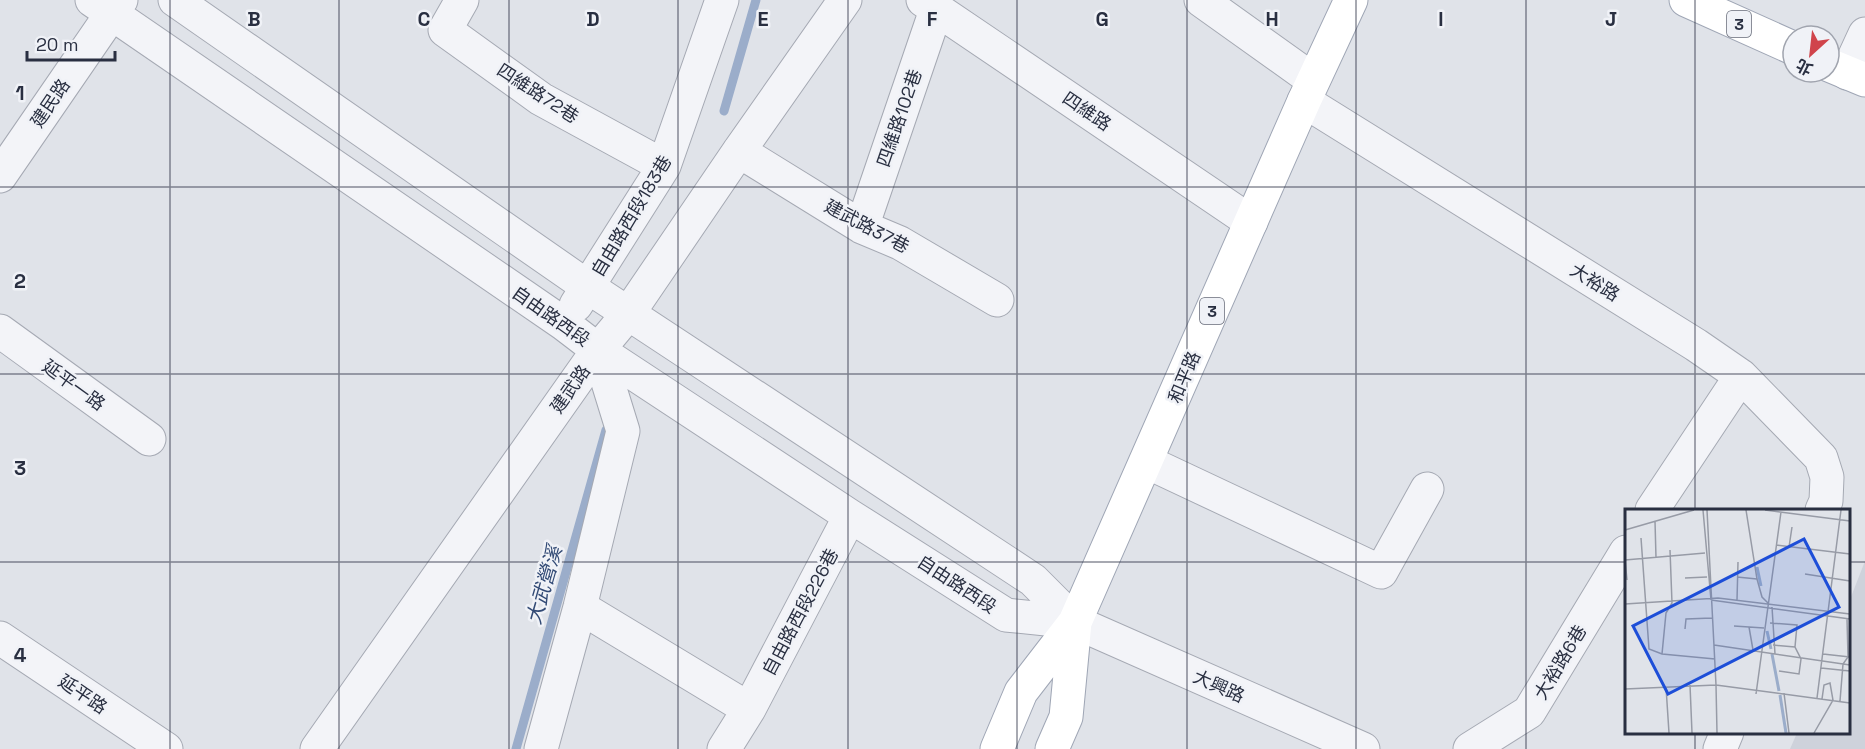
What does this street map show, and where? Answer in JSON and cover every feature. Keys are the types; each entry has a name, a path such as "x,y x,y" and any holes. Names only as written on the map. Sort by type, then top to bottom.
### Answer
{"main road":[{"name":"和平路","path":"997,749 1021,692 1076,622 1308,90 1351,0"},
{"name":"3","path":"1686,0 1781,43"},
{"name":"和平路","path":"1052,749 1066,717 1076,622"}],"street":[{"path":"175,0 588,287 1034,580 1076,622"},
{"name":"四維路72巷","path":"462,0 445,30 541,99 664,166"},
{"name":"自由路西段183巷","path":"564,324 664,166 722,0"},
{"name":"建武路","path":"317,749 598,350 628,314 845,0"},
{"name":"大裕路","path":"1201,0 1308,90 1741,376 1821,458 1827,477 1826,501 1822,509"},
{"name":"建民路","path":"0,176 108,4"},
{"name":"自由路西段","path":"108,4 598,350 850,516 1006,615 1076,622"},
{"name":"四維路","path":"930,5 1251,222"},
{"name":"四維路102巷","path":"862,227 930,5"},
{"path":"1847,73 1865,34"},
{"name":"建武路37巷","path":"739,151 862,227 900,243 997,300"},
{"name":"延平一路","path":"0,331 149,439"},
{"path":"541,749 580,607 623,431 598,350"},
{"path":"1653,509 1741,376"},
{"path":"1147,462 1381,572 1427,489"},
{"name":"自由路西段226巷","path":"724,749 749,709 850,516"},
{"name":"大裕路6巷","path":"1470,749 1529,712 1625,554"},
{"path":"580,607 749,709"},
{"name":"大興路","path":"1076,622 1363,749"},
{"name":"延平路","path":"0,638 165,749"},
{"path":"1720,749 1726,734"}],"shaded area":[{"path":"1865,561 1865,749 1790,749 1797,734 1850,734 1850,599"}],"waterway":[{"name":"大武營溪","path":"724,111 756,0"},
{"name":"大武營溪","path":"516,749 606,430"}]}
